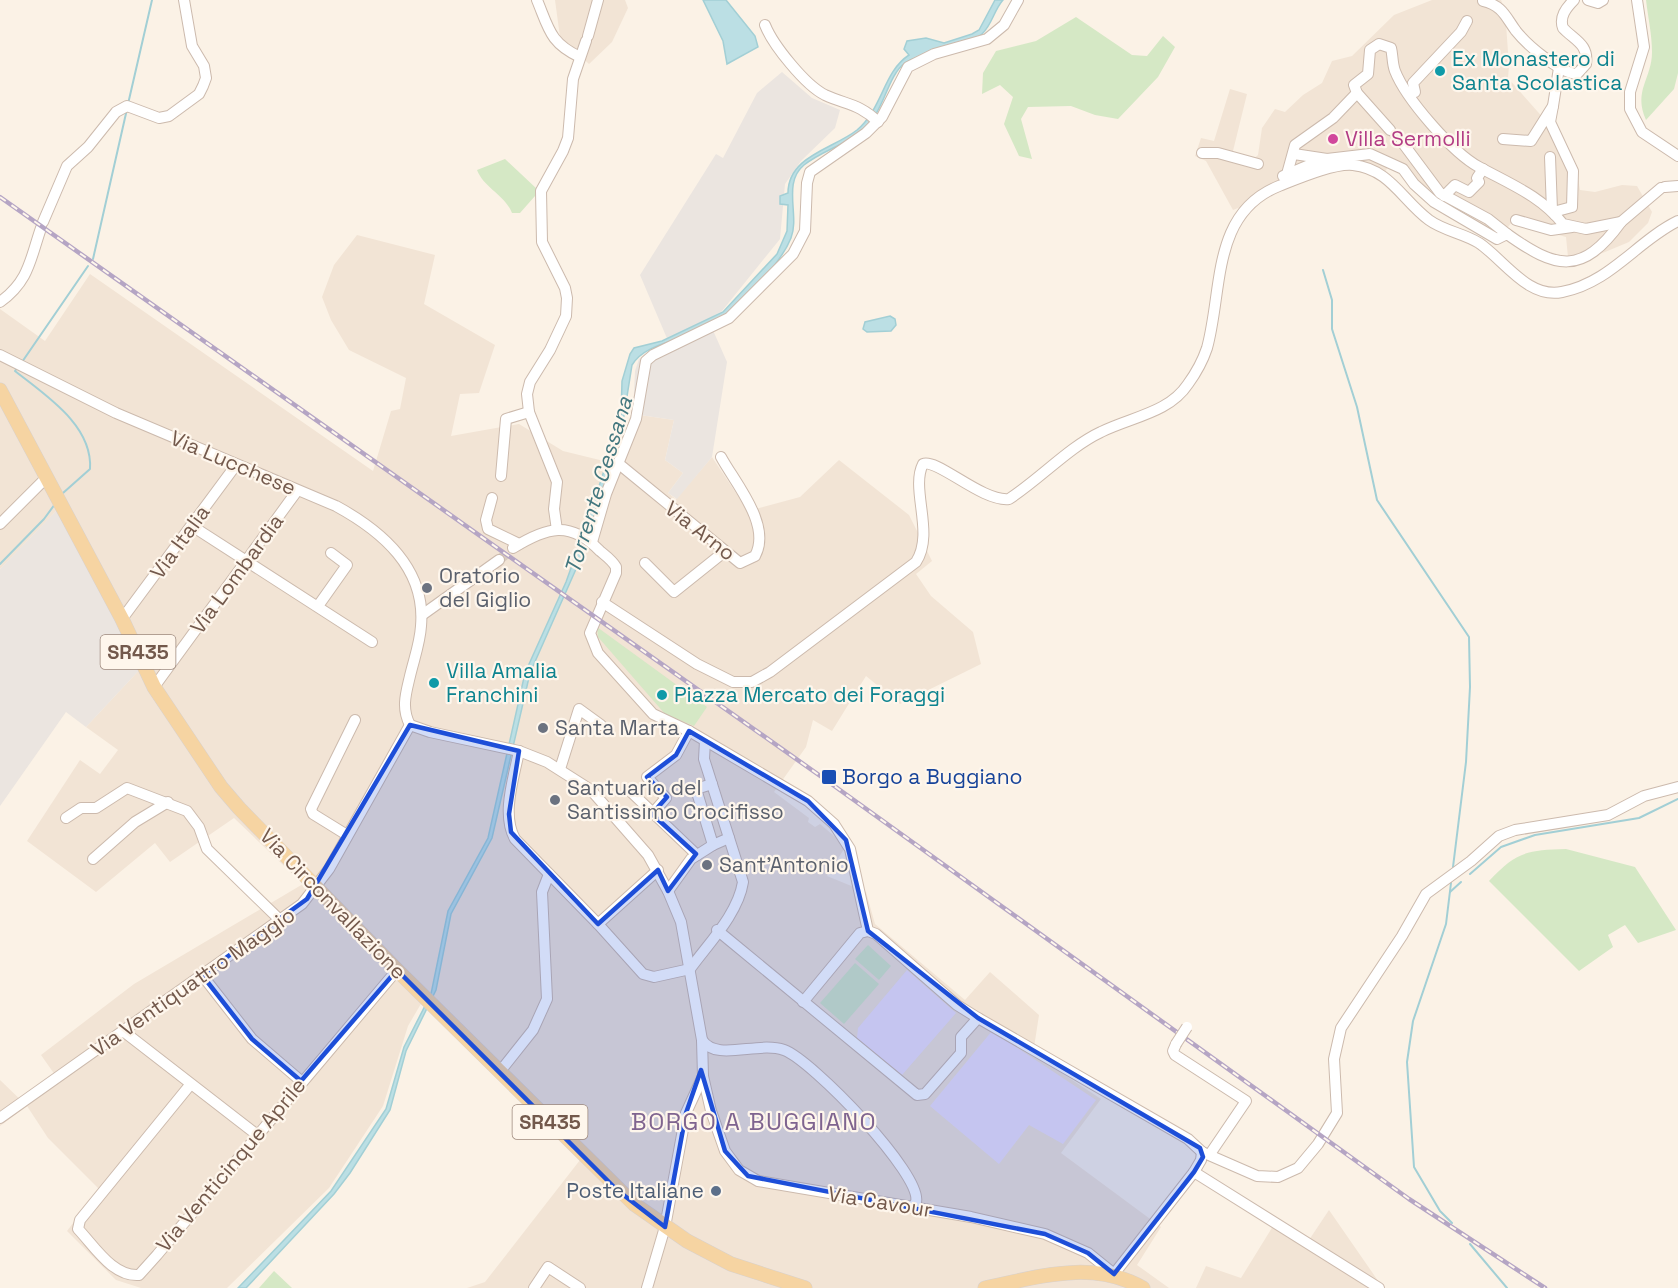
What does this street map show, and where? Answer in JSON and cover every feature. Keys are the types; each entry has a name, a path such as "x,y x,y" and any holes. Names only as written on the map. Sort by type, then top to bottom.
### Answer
{"main road":[{"name":"Via Circonvallazione","path":"0,390 122,619 154,687 221,787 397,970 617,1190 665,1227 700,1249 739,1268 805,1288"},
{"path":"985,1288 1067,1273 1097,1271 1114,1274 1143,1288"}],"street":[{"path":"0,302 18,288 23,279 42,225 67,166 88,147 116,112 127,106 159,118 169,116 199,94 206,78 204,66 192,46 184,0"},
{"path":"537,0 552,37 564,49 580,57"},
{"path":"557,530 554,509 557,482 529,411 527,394 530,382 550,351 567,311 565,288 542,242 541,191 568,138 573,79 598,0"},
{"path":"592,542 606,494 639,408 641,376 646,361 653,355 729,318 793,254 803,237 807,183 810,172 878,122 889,108 908,67 934,54 987,39 1004,25 1018,0"},
{"path":"1483,1 1502,9 1522,37 1563,70 1580,72 1586,60 1585,50 1580,42 1561,26 1564,12 1574,0"},
{"path":"1587,0 1598,3 1603,0"},
{"path":"1637,0 1644,47 1630,92 1630,110 1642,132 1678,156"},
{"path":"1415,92 1413,83 1461,32 1467,21"},
{"path":"765,25 775,43 815,88 825,95 867,111 878,122"},
{"path":"1390,130 1356,94 1354,85 1368,74 1369,54 1372,47 1384,44 1391,48 1396,74 1414,104 1462,154 1483,169 1520,188 1554,212 1563,224 1586,229 1621,222"},
{"path":"1554,212 1572,207 1574,178 1573,171 1550,122 1563,70"},
{"path":"1287,174 1295,145 1333,118 1356,94"},
{"path":"1503,139 1531,141 1553,106"},
{"path":"1402,142 1444,196 1488,219 1540,256 1572,262 1600,246 1621,222 1663,188 1678,186"},
{"path":"1202,153 1218,153 1258,164"},
{"path":"1294,154 1311,161 1356,165 1382,175 1429,220 1478,243 1521,279 1551,293 1574,289 1597,279 1619,265 1653,235 1678,221"},
{"path":"602,602 698,664 733,682 752,682 770,672 916,562 922,543 920,479 923,464 933,463 982,493 1000,499 1009,499 1101,432 1174,400 1189,383 1206,350 1220,267 1234,222 1243,210 1266,192 1334,162 1370,154 1403,169 1423,193 1463,220 1497,239 1508,234"},
{"path":"1550,157 1554,212"},
{"path":"1278,186 1278,182 1287,174 1311,161"},
{"path":"1444,196 1455,185 1469,192 1479,182 1477,178 1483,169"},
{"path":"1516,220 1551,230 1572,227"},
{"name":"Via Lucchese","path":"0,355 116,413 354,516 397,550 411,572 422,615"},
{"path":"501,476 506,419 529,411"},
{"name":"Via Arno","path":"619,464 724,552 741,563 755,556 760,544 755,518 721,457"},
{"name":"Via Italia","path":"122,619 236,465"},
{"path":"0,524 47,477"},
{"name":"Via Lombardia","path":"154,687 297,491"},
{"path":"492,498 486,520 488,529 516,546 531,537 557,530 579,533 592,542 616,567 592,625 593,646 648,709 663,720 698,736 808,801 834,824 850,849 868,931"},
{"path":"192,526 372,642"},
{"path":"645,563 674,592 724,552"},
{"path":"318,606 347,565 331,554"},
{"path":"499,560 422,615 419,644 404,706 405,717 410,724 430,732 519,751 560,769 591,790 612,811 640,843 658,870 668,891 686,938 702,1040 702,1076 686,1113 665,1227 647,1288"},
{"path":"560,769 579,709 601,725"},
{"path":"347,836 313,814 311,809 355,720"},
{"name":"Via Ventiquattro Maggio","path":"0,1118 297,909 316,887 410,724"},
{"path":"652,814 666,798 647,777 698,736"},
{"path":"519,751 509,814 511,832 530,856 598,924 645,976 654,977 690,969 738,899 743,882 698,736"},
{"path":"712,784 696,789 713,845"},
{"path":"803,1002 860,933 868,931 876,934 957,1005 978,1018 1242,1172 1257,1176 1278,1176 1298,1168 1318,1144 1337,1113 1334,1059 1341,1028 1402,936 1422,898 1471,861 1499,836 1515,830 1608,815 1644,796 1678,787"},
{"path":"66,818 81,808 96,808 127,788 187,810 199,827 207,849 281,921"},
{"path":"629,790 697,855"},
{"path":"93,859 135,822 168,802"},
{"path":"668,891 697,855 729,838"},
{"path":"598,924 658,870"},
{"path":"502,1069 532,1031 547,999 542,892 549,874"},
{"path":"717,930 917,1095 925,1094 961,1053 961,1037 978,1018"},
{"name":"Via Venticinque Aprile","path":"190,1085 80,1220 78,1229 117,1271 127,1276 139,1275 397,970"},
{"path":"202,975 252,1039 301,1081"},
{"path":"1114,1274 1246,1101 1175,1055 1173,1052 1176,1044 1187,1027"},
{"path":"123,1031 256,1134"},
{"path":"702,1040 707,1047 717,1050 774,1047 801,1059 862,1117 895,1160 916,1194 916,1203 912,1208"},
{"name":"Via Cavour","path":"702,1076 714,1125 725,1151 748,1176 809,1191 971,1217 1045,1234 1088,1253 1114,1274"},
{"path":"1194,1172 1379,1288"},
{"path":"534,1288 548,1267 580,1288"}],"highlighted area":[{"path":"410,725 519,751 509,814 511,832 598,924 658,870 668,891 696,854 652,814 667,797 647,777 676,755 689,731 808,801 846,840 868,931 978,1018 1200,1148 1203,1157 1194,1172 1114,1274 1088,1253 1045,1234 748,1176 725,1151 701,1070 686,1113 665,1227 617,1190 397,970 301,1081 252,1039 202,975 307,899"}],"shaded area":[{"path":"555,0 625,0 628,8 612,42 589,64 560,37"},
{"path":"1432,0 1501,0 1505,10 1508,78 1553,129 1577,172 1580,190 1595,192 1622,185 1637,186 1652,212 1648,223 1629,242 1569,267 1566,237 1512,222 1496,242 1389,166 1381,177 1345,169 1325,174 1233,210 1206,161 1195,156 1201,138 1214,141 1230,89 1247,94 1231,159 1247,165 1258,155 1262,128 1275,109 1285,112 1303,95 1322,83 1332,61 1352,56 1394,15"},
{"path":"782,72 812,98 840,110 835,128 801,161 785,184 780,239 722,311 708,319 727,362 712,457 677,499 668,493 683,473 665,460 674,420 633,414 635,371 639,359 669,343 640,275 716,154 723,158 757,93"},
{"path":"357,235 435,255 424,304 495,345 479,393 460,394 451,436 519,424 563,451 612,463 633,414 674,420 665,460 683,473 668,493 676,499 712,457 748,511 800,497 839,460 909,515 932,561 916,574 931,596 973,632 981,664 900,704 866,676 832,731 813,720 806,747 774,792 809,818 808,822 815,827 820,824 846,846 827,876 866,892 875,924 965,1000 990,972 1039,1015 1033,1054 1101,1099 1061,1153 1161,1227 1137,1265 1169,1288 467,1288 485,1282 580,1160 422,1002 408,1026 383,1106 329,1188 227,1288 141,1288 116,1280 67,1231 99,1189 48,1138 27,1106 60,1082 41,1055 134,984 303,884 234,818 170,862 155,843 96,892 27,841 80,760 100,774 118,750 86,727 144,665 60,507 0,569 0,309 45,341 90,274 373,471 391,411 400,409 406,378 349,350 331,320 322,297 334,265"},
{"path":"60,507 144,665 86,727 66,712 0,806 0,569"},
{"path":"907,970 956,1013 902,1075 857,1038 858,1028"},
{"path":"992,1031 1096,1100 1063,1144 1029,1125 999,1164 930,1106"},
{"path":"0,1080 27,1106 0,1126"},
{"path":"1329,1210 1383,1288 1196,1288 1206,1266 1241,1278 1273,1226 1309,1240"}],"green space":[{"path":"1646,0 1678,0 1678,73 1674,89 1646,120 1641,101 1652,52"},
{"path":"1076,17 1132,55 1147,56 1163,36 1175,47 1158,77 1118,119 1095,115 1071,106 1028,107 1021,119 1032,159 1019,156 1004,124 1013,97 1000,85 982,94 983,73 996,51 1036,41"},
{"path":"505,159 537,189 535,196 520,213 512,213 505,201 484,182 477,170"},
{"path":"597,627 707,707 694,726 665,714 598,637"},
{"path":"1566,849 1635,867 1676,930 1638,943 1625,925 1608,935 1613,947 1579,971 1489,881 1515,858 1541,850"},
{"path":"868,945 891,966 879,980 855,959"},
{"path":"855,963 879,984 844,1024 820,1003"},
{"path":"274,1271 292,1288 259,1288"}],"water":[{"path":"703,0 726,0 755,36 758,47 727,64 723,41"},
{"path":"995,0 1003,0 982,34 966,42 905,63 899,68 869,124 854,137 812,159 797,172 793,190 794,220 791,238 774,265 752,290 732,310 715,322 691,334 650,349 632,365 621,434 584,551 530,673 492,838 451,914 436,990 406,1051 390,1110 334,1194 246,1288 238,1288 331,1191 386,1109 404,1047 431,994 448,911 488,838 525,673 566,582 589,518 621,417 622,381 630,354 634,348 662,341 723,312 777,254 787,231 788,205 780,204 780,196 788,193 790,180 795,170 814,155 847,137 866,121 888,80 900,62 909,55 904,49 907,41 926,38 944,43 972,34 979,30"},
{"path":"890,316 895,319 896,325 891,331 867,332 863,329 865,322"}],"waterway":[{"path":"128,104 152,0"},
{"path":"93,259 127,109"},
{"path":"22,362 88,266"},
{"path":"1323,270 1332,300 1332,329 1357,407 1377,500 1469,637 1470,687 1466,762 1453,867"},
{"path":"17,368 15,371 65,412 84,438 89,453 90,469 63,493"},
{"path":"0,564 44,519 55,504"},
{"path":"1470,874 1501,847 1535,835 1639,818 1678,799"},
{"path":"1450,892 1461,882"},
{"path":"1451,883 1446,924 1413,1021 1407,1062 1414,1167 1440,1211 1452,1223"},
{"path":"1470,1244 1507,1288"}],"tunnel":[{"path":"1390,130 1402,142"},
{"path":"499,560 513,548"}],"railway":[{"path":"0,197 826,780 1409,1199 1545,1288"}],"place":[{"name":"Ex Monastero di Santa Scolastica","path":"1440,71"},
{"name":"Villa Sermolli","path":"1333,139"},
{"name":"Oratorio del Giglio","path":"427,588"},
{"name":"Villa Amalia Franchini","path":"434,683"},
{"name":"Piazza Mercato dei Foraggi","path":"662,695"},
{"name":"Santa Marta","path":"543,728"},
{"name":"Borgo a Buggiano","path":"829,777"},
{"name":"Santuario del Santissimo Crocifisso","path":"555,800"},
{"name":"Sant'Antonio","path":"707,865"},
{"name":"Poste Italiane","path":"716,1191"}],"district":[{"name":"BORGO A BUGGIANO","path":"754,1122"}],"water label":[{"name":"Torrente Cessana","path":"598,485"}]}
